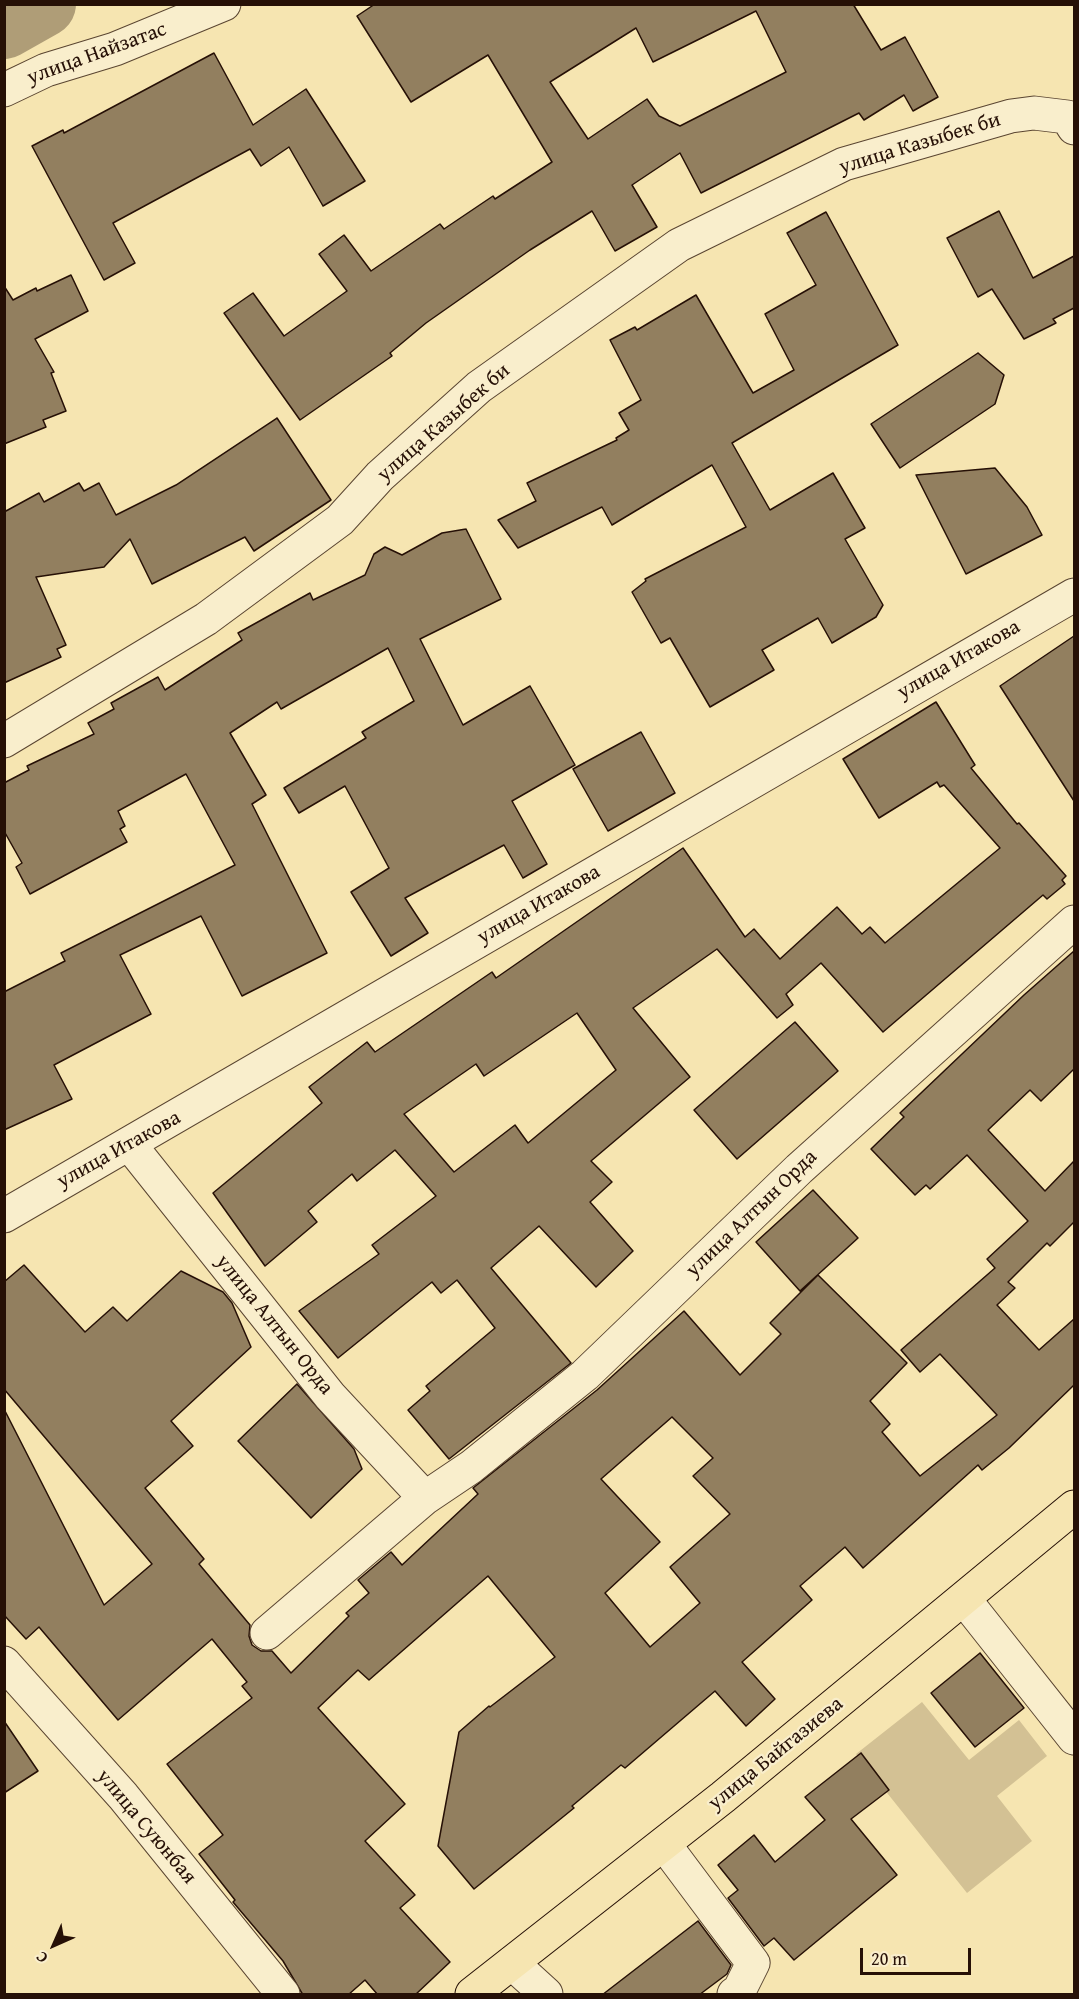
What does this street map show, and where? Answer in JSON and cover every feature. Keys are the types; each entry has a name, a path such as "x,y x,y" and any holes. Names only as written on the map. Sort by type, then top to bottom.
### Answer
{"main road":[{"name":"улица Байгазиева","path":"472,1995 664,1844 1074,1508"}],"street":[{"name":"улица Найзатас","path":"4,90 46,70 115,49 224,4"},
{"name":"улица Казыбек би","path":"4,741 225,605 340,520 380,476 478,387 679,245 844,164 1011,116 1034,113 1066,117 1074,128"},
{"name":"улица Итакова","path":"4,1216 130,1145 1074,595"},
{"name":"улица Алтын Орда","path":"267,1633 424,1498 471,1467 585,1375 799,1169 1074,922"},
{"name":"улица Алтын Орда","path":"130,1145 330,1396 424,1498"},
{"path":"964,1599 1074,1738"},
{"name":"улица Суюнбая","path":"4,1663 123,1796 283,1995"},
{"path":"664,1844 753,1963 739,1991 734,1995"},
{"path":"512,1963 546,1995"}],"shaded area":[{"path":"922,1702 969,1760 1019,1720 1047,1756 997,1796 1032,1841 967,1893 856,1754"}],"building":[{"path":"375,4 853,4 881,50 905,37 938,97 913,111 904,95 864,120 859,113 701,193 680,153 632,185 657,227 615,251 592,211 530,250 426,323 390,353 392,356 300,420 224,313 253,293 284,336 347,291 319,254 344,235 371,271 440,224 444,229 493,196 495,199 552,162 488,55 411,102 357,16","holes":["756,11 786,72 680,126 659,116 647,99 588,139 550,82 636,28 653,62"]},
{"path":"214,53 253,125 306,89 365,181 323,206 289,147 261,166 250,149 113,223 135,263 104,280 32,146 63,130 64,133"},
{"path":"999,211 1033,278 1074,256 1074,308 1053,319 1056,323 1024,339 992,289 978,297 947,238"},
{"path":"826,212 898,345 732,443 770,510 833,473 865,528 845,539 883,605 876,617 832,643 818,618 762,650 774,670 710,707 670,638 661,643 632,592 646,581 645,579 746,527 712,465 612,525 602,507 518,548 498,520 536,501 527,483 617,440 616,438 629,430 619,413 641,400 610,340 635,327 637,330 696,295 753,393 794,370 765,314 816,285 787,233"},
{"path":"71,275 88,311 35,339 54,372 51,373 66,411 43,420 46,427 4,444 4,286 13,300 36,288 37,291"},
{"path":"978,353 1004,375 995,404 900,468 871,424"},
{"path":"277,418 331,500 254,551 245,537 152,584 130,539 104,567 36,577 66,645 57,649 61,657 4,683 4,507 6,511 39,493 44,502 79,483 84,491 99,483 116,515 176,485"},
{"path":"995,468 1027,507 1042,535 966,574 916,475"},
{"path":"466,529 501,599 420,639 463,725 530,686 575,765 512,801 547,864 523,878 504,845 405,898 428,933 391,956 351,892 389,868 345,786 299,813 284,788 366,738 362,732 414,701 388,648 281,709 277,702 230,733 266,795 252,804 327,953 242,996 201,916 120,955 151,1014 54,1065 72,1099 4,1130 4,992 65,961 61,953 235,865 186,774 118,811 125,826 120,829 127,842 30,894 16,867 22,863 4,831 4,783 29,770 27,766 94,734 88,723 114,709 111,703 158,677 165,690 242,640 238,633 310,593 313,600 365,575 374,554 385,547 402,555 442,533"},
{"path":"1074,636 1074,801 1000,686"},
{"path":"936,702 975,765 971,768 1017,824 1019,823 1066,876 1062,880 1065,884 1047,899 1043,895 883,1032 821,963 786,994 793,1005 777,1018 717,949 633,1008 690,1077 591,1161 612,1182 590,1202 633,1251 596,1287 539,1226 491,1268 571,1363 449,1459 408,1410 430,1391 426,1386 495,1328 457,1280 441,1293 432,1282 338,1358 299,1311 379,1254 372,1245 436,1196 395,1150 357,1181 352,1174 308,1211 317,1222 265,1266 213,1193 322,1103 309,1087 367,1042 375,1052 492,972 496,978 683,848 745,937 754,929 780,959 837,907 862,934 870,927 885,943 1000,848 944,785 940,787 937,782 879,818 843,759","holes":["577,1013 616,1070 528,1143 515,1125 454,1172 404,1114 476,1064 484,1076"]},
{"path":"641,732 675,793 608,831 573,769"},
{"path":"1074,951 1074,1069 1041,1101 1030,1090 988,1130 1045,1191 1074,1161 1074,1222 1050,1246 1047,1243 1008,1282 1015,1288 997,1305 1039,1350 1074,1319 1074,1385 1009,1448 982,1470 978,1465 863,1568 845,1547 800,1586 812,1600 742,1662 775,1699 746,1726 715,1691 625,1768 621,1765 572,1806 574,1808 474,1889 438,1846 459,1732 489,1706 555,1657 488,1576 369,1680 358,1670 318,1708 405,1804 365,1841 415,1895 400,1908 450,1962 415,1995 378,1995 365,1980 348,1995 303,1995 283,1961 233,1902 235,1900 199,1854 223,1835 167,1764 252,1698 242,1686 247,1682 212,1639 118,1720 39,1627 26,1639 4,1615 4,1409 104,1605 152,1564 4,1389 4,1282 24,1265 85,1332 113,1307 127,1321 181,1271 223,1292 232,1303 251,1347 171,1421 193,1446 145,1488 204,1559 199,1564 250,1625 249,1636 252,1645 261,1651 272,1651 291,1673 349,1616 346,1613 369,1593 358,1580 391,1552 402,1565 478,1494 473,1488 597,1390 684,1311 740,1375 781,1334 770,1323 818,1275 907,1363 870,1401 890,1424 882,1432 920,1476 997,1415 940,1354 920,1372 901,1350 995,1268 987,1259 1028,1221 967,1155 930,1189 926,1185 915,1195 871,1149 904,1117 900,1113 1024,995","holes":["672,1417 713,1458 693,1476 730,1514 670,1567 700,1603 650,1647 605,1593 660,1542 601,1479"]},
{"path":"795,1022 838,1071 737,1159 694,1110"},
{"path":"813,1190 858,1238 800,1291 756,1242"},
{"path":"297,1384 354,1449 362,1469 311,1518 238,1441"},
{"path":"980,1653 1024,1708 975,1747 931,1693"},
{"path":"4,1721 38,1771 4,1793"},
{"path":"861,1753 889,1790 851,1819 897,1875 794,1960 774,1938 764,1946 728,1898 738,1890 718,1865 754,1835 775,1862 825,1820 805,1797"},
{"path":"698,1921 731,1965 727,1974 699,1995 602,1995"}],"waterway":[{"path":"4,26 43,4"}]}
